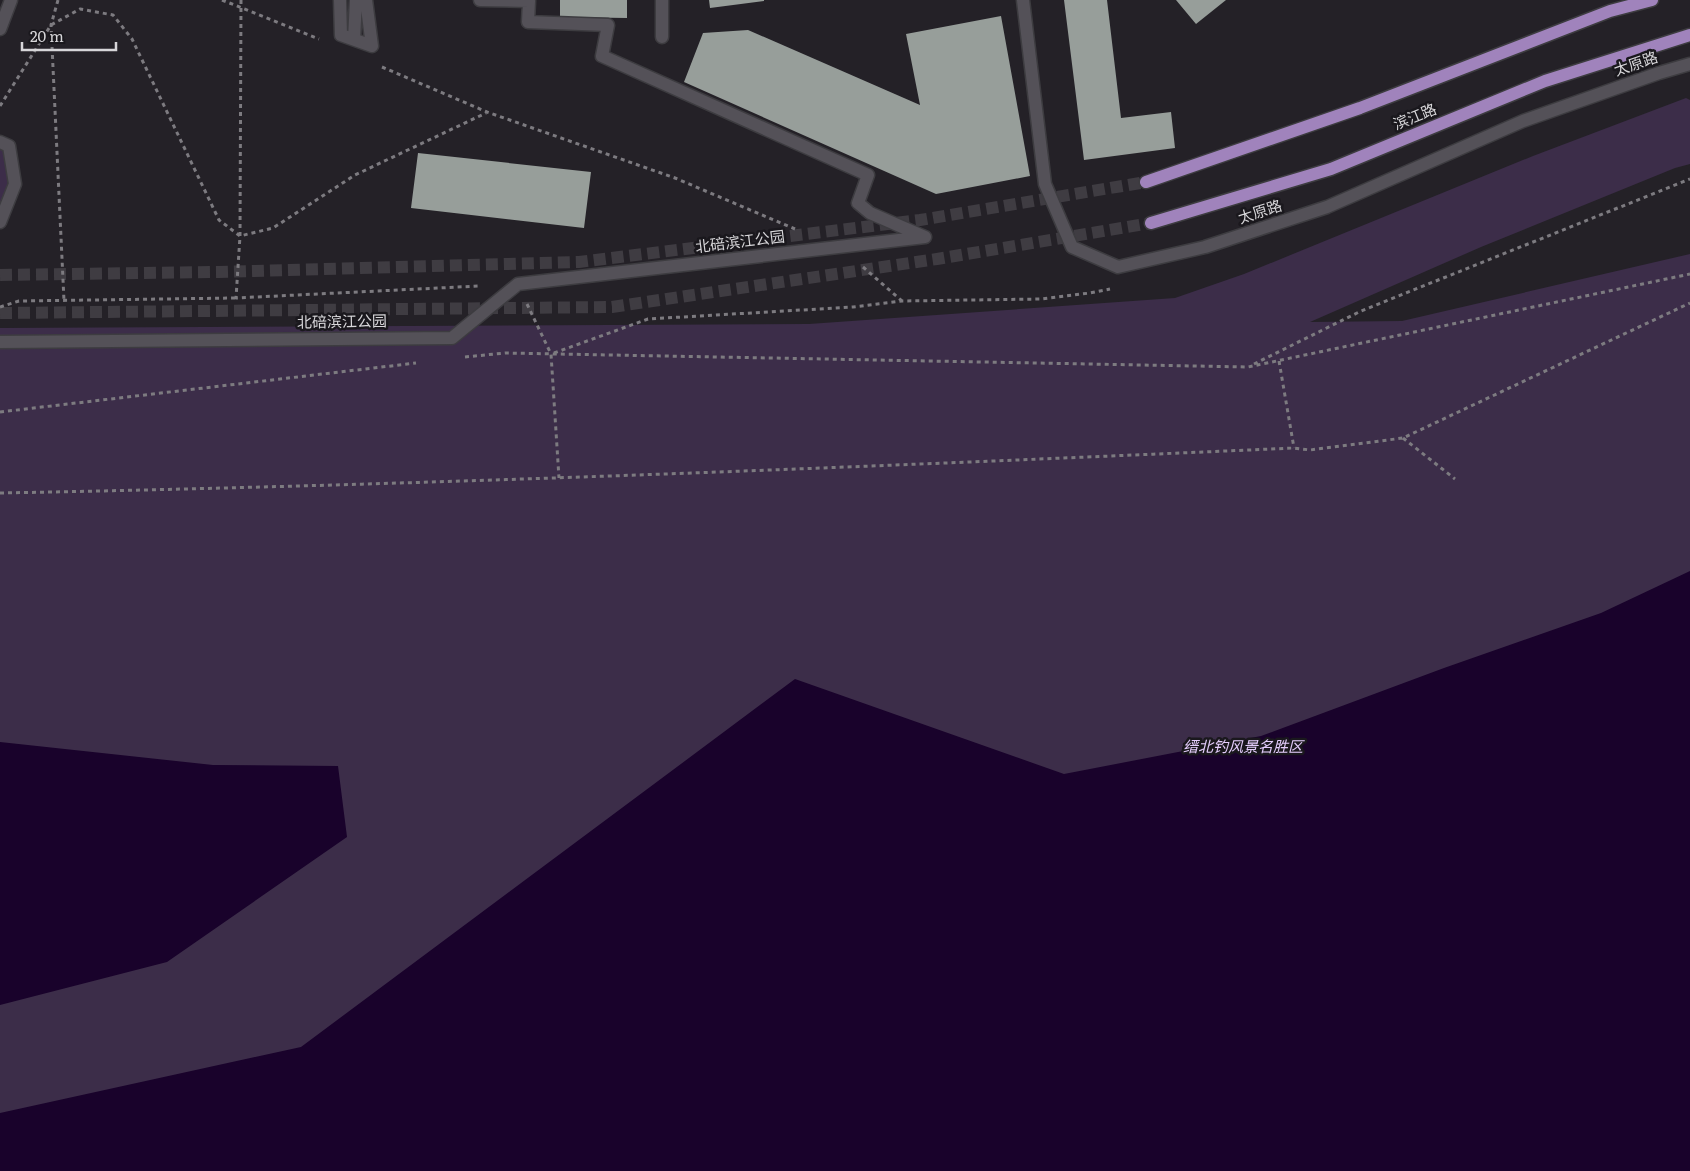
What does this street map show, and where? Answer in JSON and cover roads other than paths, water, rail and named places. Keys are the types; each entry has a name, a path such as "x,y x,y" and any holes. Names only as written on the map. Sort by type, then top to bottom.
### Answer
{"main road":[{"name":"滨江路","path":"1146,182 1360,108 1610,11 1652,0"},
{"name":"滨江路","path":"1151,223 1331,169 1545,81 1690,36"}],"street":[{"path":"0,29 11,0"},
{"path":"340,0 341,35 372,46 366,0"},
{"path":"354,39 356,0"},
{"name":"北碚滨江公园","path":"0,342 452,338 518,284 924,237 870,214 858,203 868,175 602,56 608,25 528,22 529,1 480,0"},
{"path":"662,0 662,36"},
{"name":"太原路","path":"1023,0 1045,184 1072,247 1118,267 1205,247 1327,207 1523,121 1690,64"},
{"path":"0,142 9,146 14,184 0,222"}],"tunnel":[{"path":"0,275 219,272 579,262 920,220 1146,182"},
{"path":"0,313 612,307 937,259 1151,223"}],"park label":[{"name":"缙北钓风景名胜区","path":"1243,747"}]}
